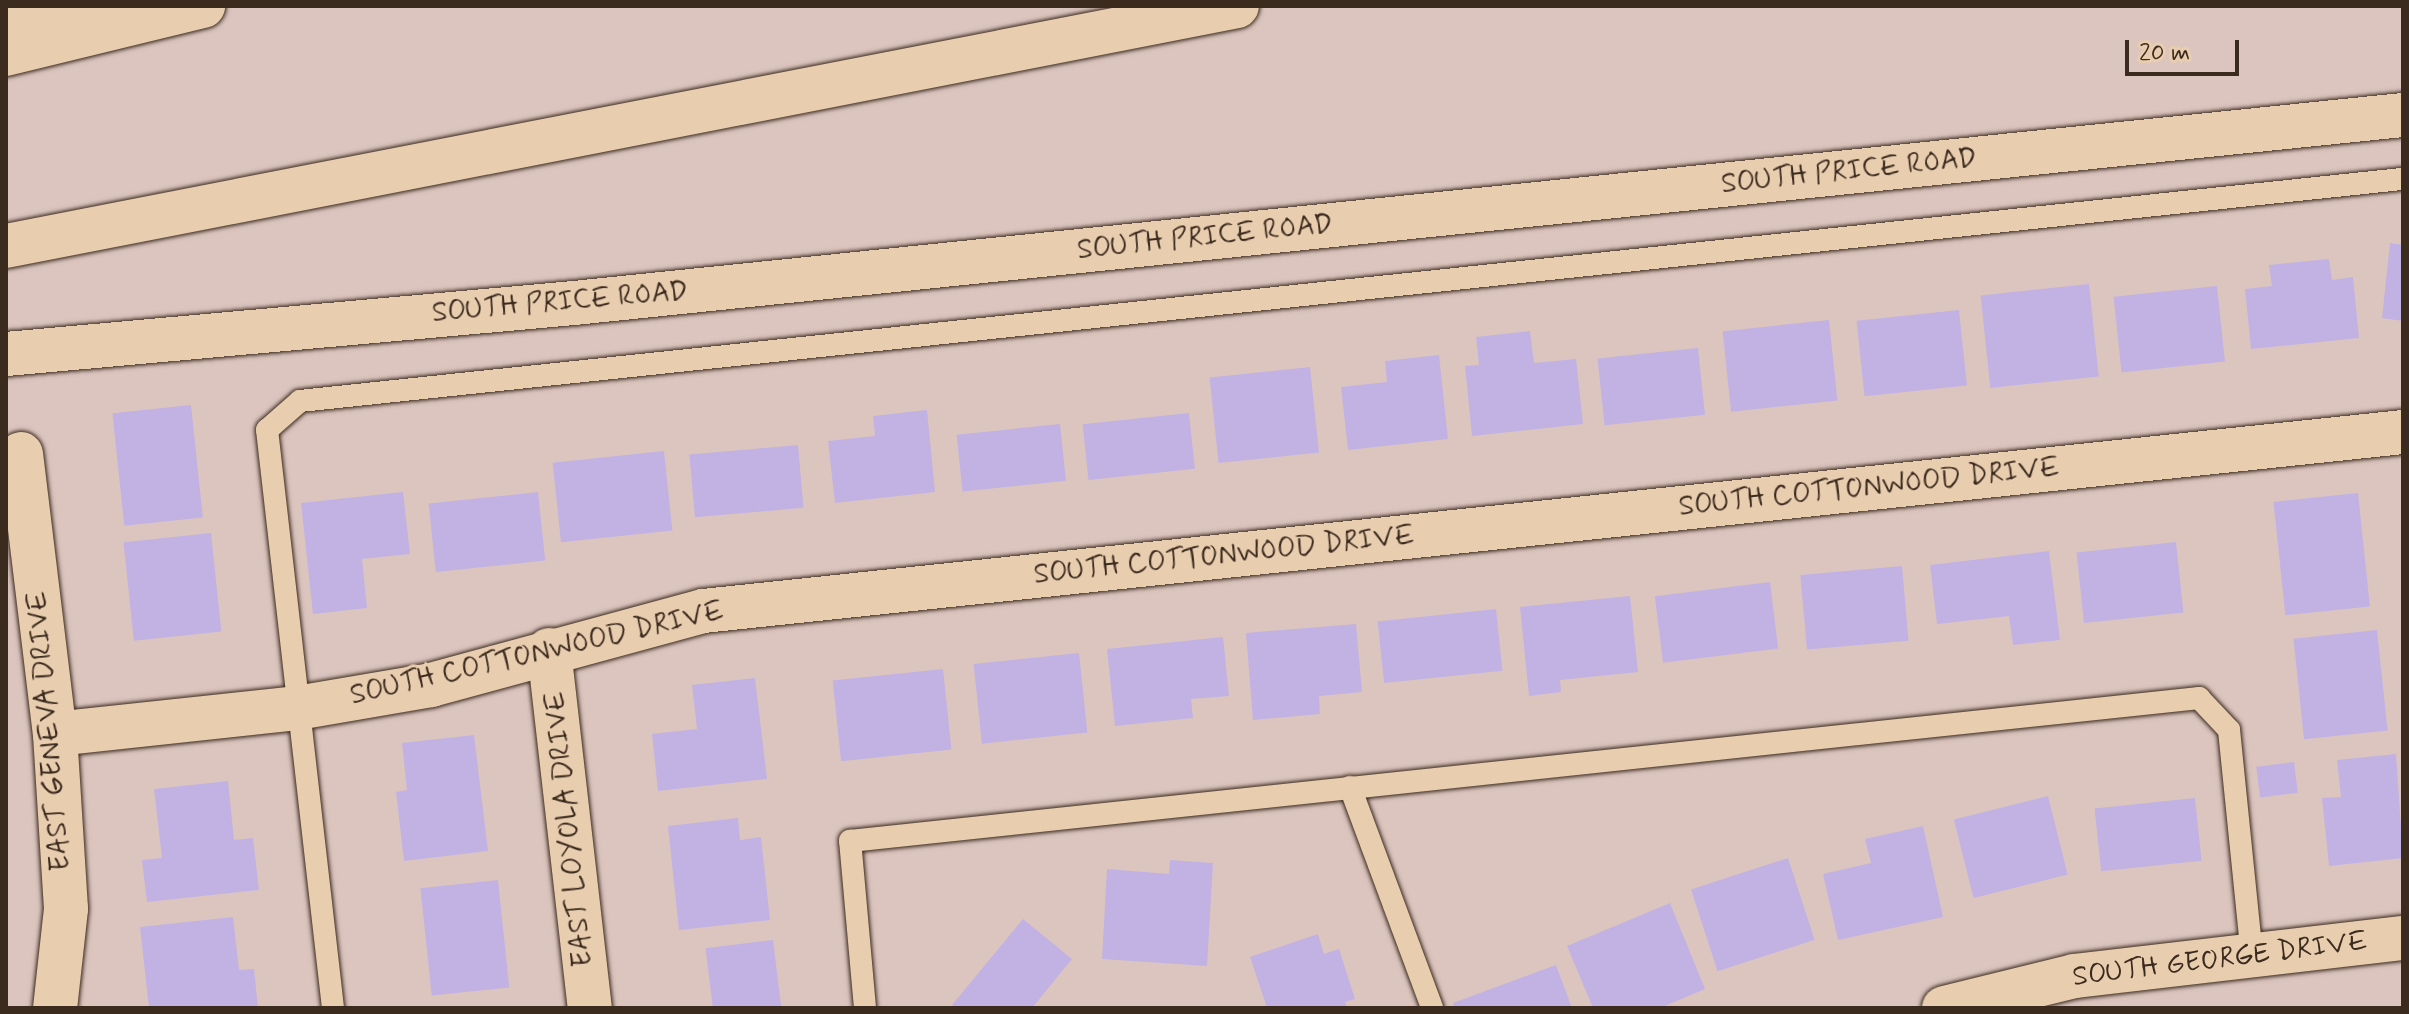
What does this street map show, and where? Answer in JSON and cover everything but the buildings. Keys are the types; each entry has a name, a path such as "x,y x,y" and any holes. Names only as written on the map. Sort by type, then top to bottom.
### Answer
{"main road":[{"path":"6,15 106,6"},
{"path":"6,54 203,6"},
{"path":"6,246 1237,6"},
{"name":"SOUTH PRICE ROAD","path":"6,354 574,303 2403,115"},
{"name":"SOUTH COTTONWOOD DRIVE","path":"55,734 297,708 431,685 549,650 703,611 2403,432"},
{"name":"EAST GENEVA DRIVE","path":"21,454 55,734 66,909 55,1008"},
{"name":"EAST LOYOLA DRIVE","path":"549,650 590,1008"},
{"name":"SOUTH GEORGE DRIVE","path":"1944,1008 2074,976 2403,938"}],"lane":[{"path":"333,1008 267,430 300,401 2403,179"},
{"path":"865,1008 850,841 2199,698 2229,730 2252,955"},
{"path":"1350,787 1432,1008"}]}
